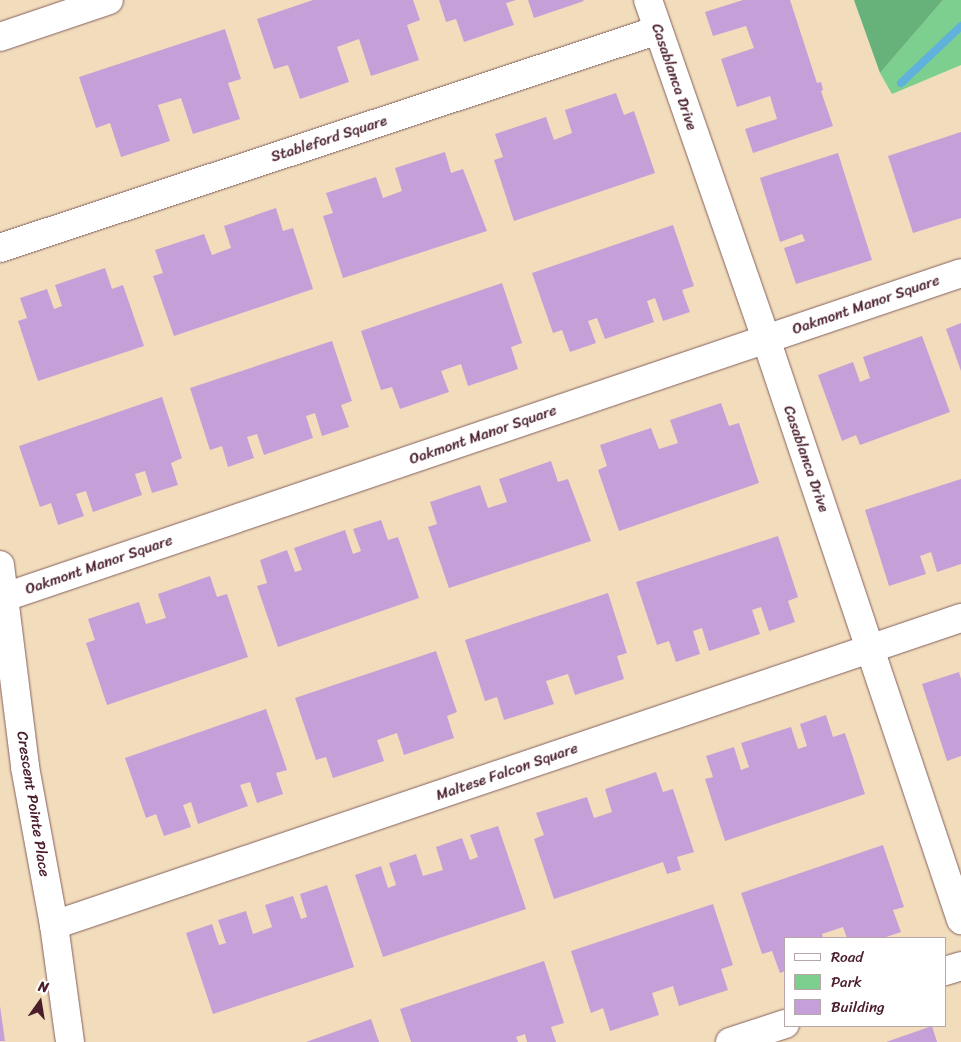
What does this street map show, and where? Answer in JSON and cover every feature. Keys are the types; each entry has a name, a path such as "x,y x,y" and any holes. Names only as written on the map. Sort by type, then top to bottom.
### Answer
{"street":[{"path":"0,37 108,0"},
{"name":"Casablanca Drive","path":"648,0 766,339 961,920"},
{"name":"Stableford Square","path":"0,248 658,30"},
{"name":"Oakmont Manor Square","path":"4,596 961,273"},
{"name":"Crescent Pointe Place","path":"0,565 26,767 54,925 70,1042"},
{"name":"Maltese Falcon Square","path":"54,925 961,618"},
{"path":"946,971 961,966"},
{"path":"730,1042 784,1024"}],"green space":[{"path":"854,0 943,0 880,73"},
{"path":"943,0 961,0 961,65 892,94 880,73"}],"building":[{"path":"313,0 413,0 420,20 407,25 419,60 371,76 359,39 337,47 349,82 300,99 288,65 274,69 257,19"},
{"path":"439,0 516,0 506,3 514,25 464,42 456,19 446,22"},
{"path":"528,0 583,0 584,1 534,18"},
{"path":"743,0 790,0 817,83 821,82 823,90 821,91 833,126 753,153 745,129 777,119 770,96 737,107 721,59 754,48 746,26 713,36 705,12"},
{"path":"225,29 241,79 228,83 240,119 193,134 181,98 158,105 170,141 121,157 110,123 96,128 79,77"},
{"path":"616,93 624,115 634,111 655,173 514,221 494,160 503,157 495,134 546,117 554,140 572,133 565,110"},
{"path":"961,132 961,218 913,233 888,156"},
{"path":"445,152 451,173 463,169 487,231 343,278 323,216 333,213 326,193 376,177 383,198 402,191 395,168"},
{"path":"838,153 872,260 796,284 784,248 805,241 802,234 780,242 760,178"},
{"path":"276,208 283,231 293,228 313,289 174,336 153,276 163,273 155,250 204,234 212,255 231,248 224,226"},
{"path":"673,225 694,286 682,290 690,312 663,321 655,298 647,301 654,322 605,339 597,318 588,321 596,343 570,352 562,330 553,333 532,273"},
{"path":"105,268 112,289 123,285 144,346 38,381 18,321 27,318 20,298 47,289 54,309 62,306 55,285"},
{"path":"502,283 522,343 511,347 518,369 468,386 461,364 441,371 449,392 400,409 392,387 381,390 361,331"},
{"path":"961,323 961,371 946,329"},
{"path":"922,336 950,412 860,445 856,435 842,441 818,375 853,362 860,382 870,378 863,357"},
{"path":"332,341 352,401 341,405 349,427 322,436 315,413 306,416 313,438 264,455 257,434 247,437 254,458 228,467 222,446 210,450 190,388"},
{"path":"162,397 182,458 171,463 178,485 152,493 145,471 135,474 142,495 93,512 86,491 76,494 84,516 58,525 51,503 40,507 19,446"},
{"path":"721,403 729,426 739,423 759,483 619,531 598,470 607,466 600,445 651,428 659,449 678,443 670,420"},
{"path":"551,461 558,482 568,479 591,541 449,588 428,527 437,524 430,502 480,485 488,508 507,502 499,479"},
{"path":"961,479 961,564 937,572 931,552 920,556 926,574 889,586 865,510"},
{"path":"381,520 388,540 398,537 419,598 278,647 257,586 267,583 260,560 287,550 295,572 302,570 294,548 345,530 353,554 361,551 353,529"},
{"path":"778,536 798,597 788,601 795,622 769,631 761,607 752,610 760,634 709,651 702,628 693,631 700,654 676,662 669,641 657,645 636,582"},
{"path":"210,576 217,597 227,594 248,657 107,705 86,643 95,640 88,619 139,602 146,624 166,618 158,594"},
{"path":"608,593 627,653 617,656 624,679 575,695 568,674 546,681 554,704 504,720 497,697 485,701 465,640"},
{"path":"436,651 457,712 447,716 454,738 404,755 397,733 377,740 384,761 333,778 326,757 316,760 295,698"},
{"path":"959,672 961,679 961,756 947,761 922,684"},
{"path":"266,709 287,770 276,773 283,794 257,803 250,782 240,785 248,806 198,824 191,802 183,805 191,827 164,836 156,814 146,818 125,758"},
{"path":"826,715 833,737 845,733 865,794 725,841 705,779 713,777 706,756 734,747 741,770 749,767 741,743 791,727 798,749 807,746 800,724"},
{"path":"656,772 663,792 673,789 694,852 677,857 681,870 667,874 663,862 554,899 534,839 544,835 536,813 587,797 594,818 612,812 605,789"},
{"path":"498,826 526,909 383,957 355,875 381,866 388,888 396,885 389,863 416,854 423,876 443,870 436,847 462,838 470,860 478,857 470,835"},
{"path":"883,845 904,907 893,910 901,932 886,937 847,937 843,927 822,934 823,937 784,937 784,971 780,973 772,951 762,954 741,893"},
{"path":"327,885 354,967 213,1014 186,933 212,924 219,945 226,943 218,920 246,911 253,934 272,927 265,905 293,896 301,919 307,917 300,894"},
{"path":"713,904 733,965 721,969 728,990 679,1006 673,986 652,993 659,1015 610,1031 603,1008 591,1013 571,951"},
{"path":"544,961 564,1023 551,1027 556,1042 527,1042 525,1034 516,1037 518,1042 411,1042 400,1009"},
{"path":"0,1006 5,1041 0,1041"},
{"path":"371,1019 379,1042 306,1042"},
{"path":"932,1027 937,1042 886,1042"}],"waterway":[{"path":"901,83 961,26"}]}
